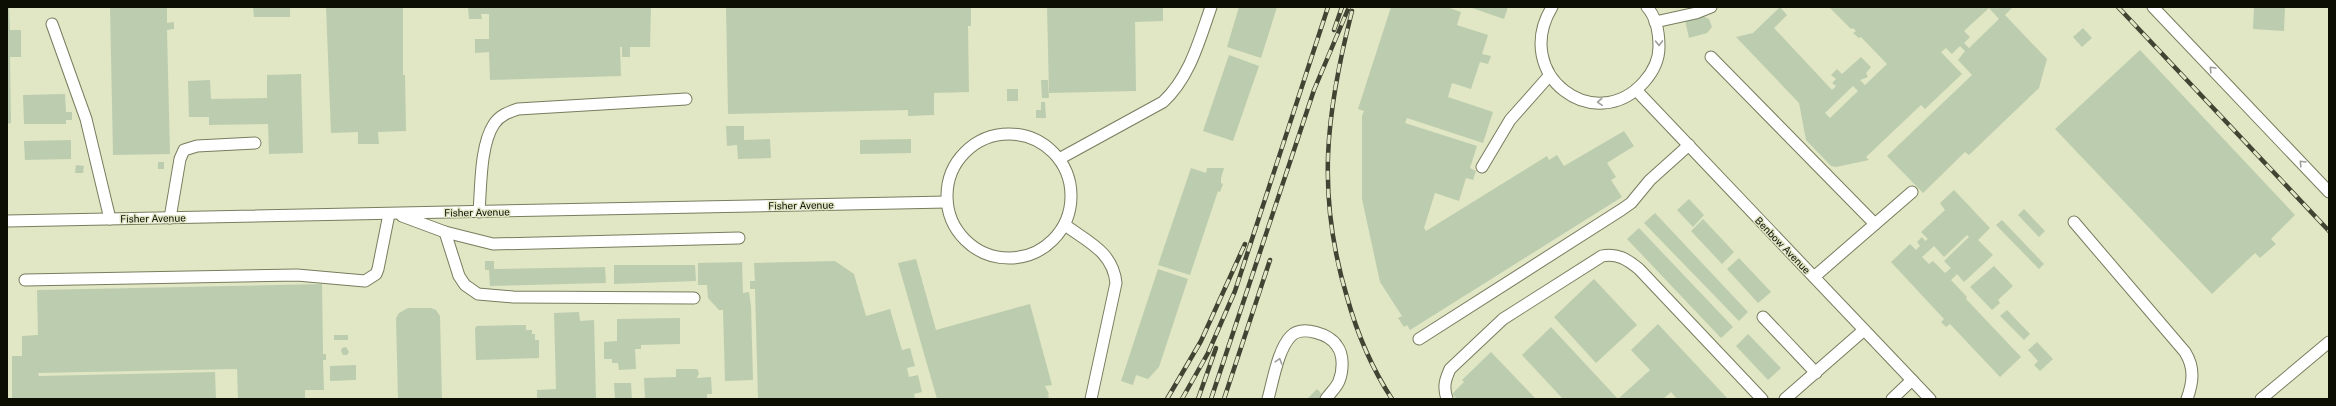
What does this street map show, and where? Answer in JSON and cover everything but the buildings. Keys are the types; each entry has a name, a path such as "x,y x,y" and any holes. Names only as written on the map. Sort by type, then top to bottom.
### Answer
{"lane":[{"path":"1059,159 1163,102 1176,90 1193,58 1211,7"},
{"path":"1552,7 1543,22 1540,43 1544,65 1549,76 1556,84 1573,97 1594,103 1616,100 1636,90 1651,74 1659,53 1659,31 1647,7"},
{"path":"1655,22 1696,13 1711,7"},
{"path":"2153,7 2329,192"},
{"path":"52,24 86,119 110,219"},
{"path":"1711,57 1875,224"},
{"path":"1482,167 1510,120 1549,76"},
{"name":"Benbow Avenue","path":"1636,90 1930,399"},
{"path":"479,212 486,145 494,124 505,113 518,109 686,99"},
{"path":"1008,133 1033,137 1053,150 1066,169 1072,188 1071,208 1065,225 1051,243 1030,255 1010,259 987,255 966,242 954,226 947,202 948,182 954,165 966,150 987,137 1008,133"},
{"path":"170,218 180,159 184,150 188,147 197,146 255,143"},
{"path":"1419,339 1621,210 1650,180 1689,145"},
{"path":"1814,277 1912,192"},
{"name":"Fisher Avenue","path":"7,221 947,202"},
{"path":"25,280 297,275 365,281 376,274 394,214 445,232 493,244 739,238"},
{"path":"2074,222 2185,352 2191,361 2193,374 2187,399"},
{"path":"1065,225 1109,258 1114,269 1116,283 1091,399"},
{"path":"445,232 459,276 465,285 478,294 513,298 694,298"},
{"path":"1447,399 1444,390 1445,380 1450,369 1503,319 1602,256 1612,254 1621,257 1639,269 1762,399"},
{"path":"1763,317 1816,373"},
{"path":"1785,399 1864,330"},
{"path":"1268,399 1280,358 1291,335 1299,331 1309,331 1332,340 1340,352 1342,368 1339,382 1326,399"},
{"path":"2261,399 2329,342"},
{"path":"1892,399 1912,380"}],"railway":[{"path":"1182,399 1208,353 1235,291 1328,7"},
{"path":"1334,30 1342,7"},
{"path":"1211,399 1314,90 1349,7"},
{"path":"2118,7 2329,231"},
{"path":"1352,11 1343,48 1331,119 1328,154 1328,188 1331,223 1337,259 1355,324 1365,350 1384,387 1392,399"},
{"path":"1167,399 1201,341 1245,244"},
{"path":"1224,399 1270,260"},
{"path":"1198,399 1216,348"}]}
